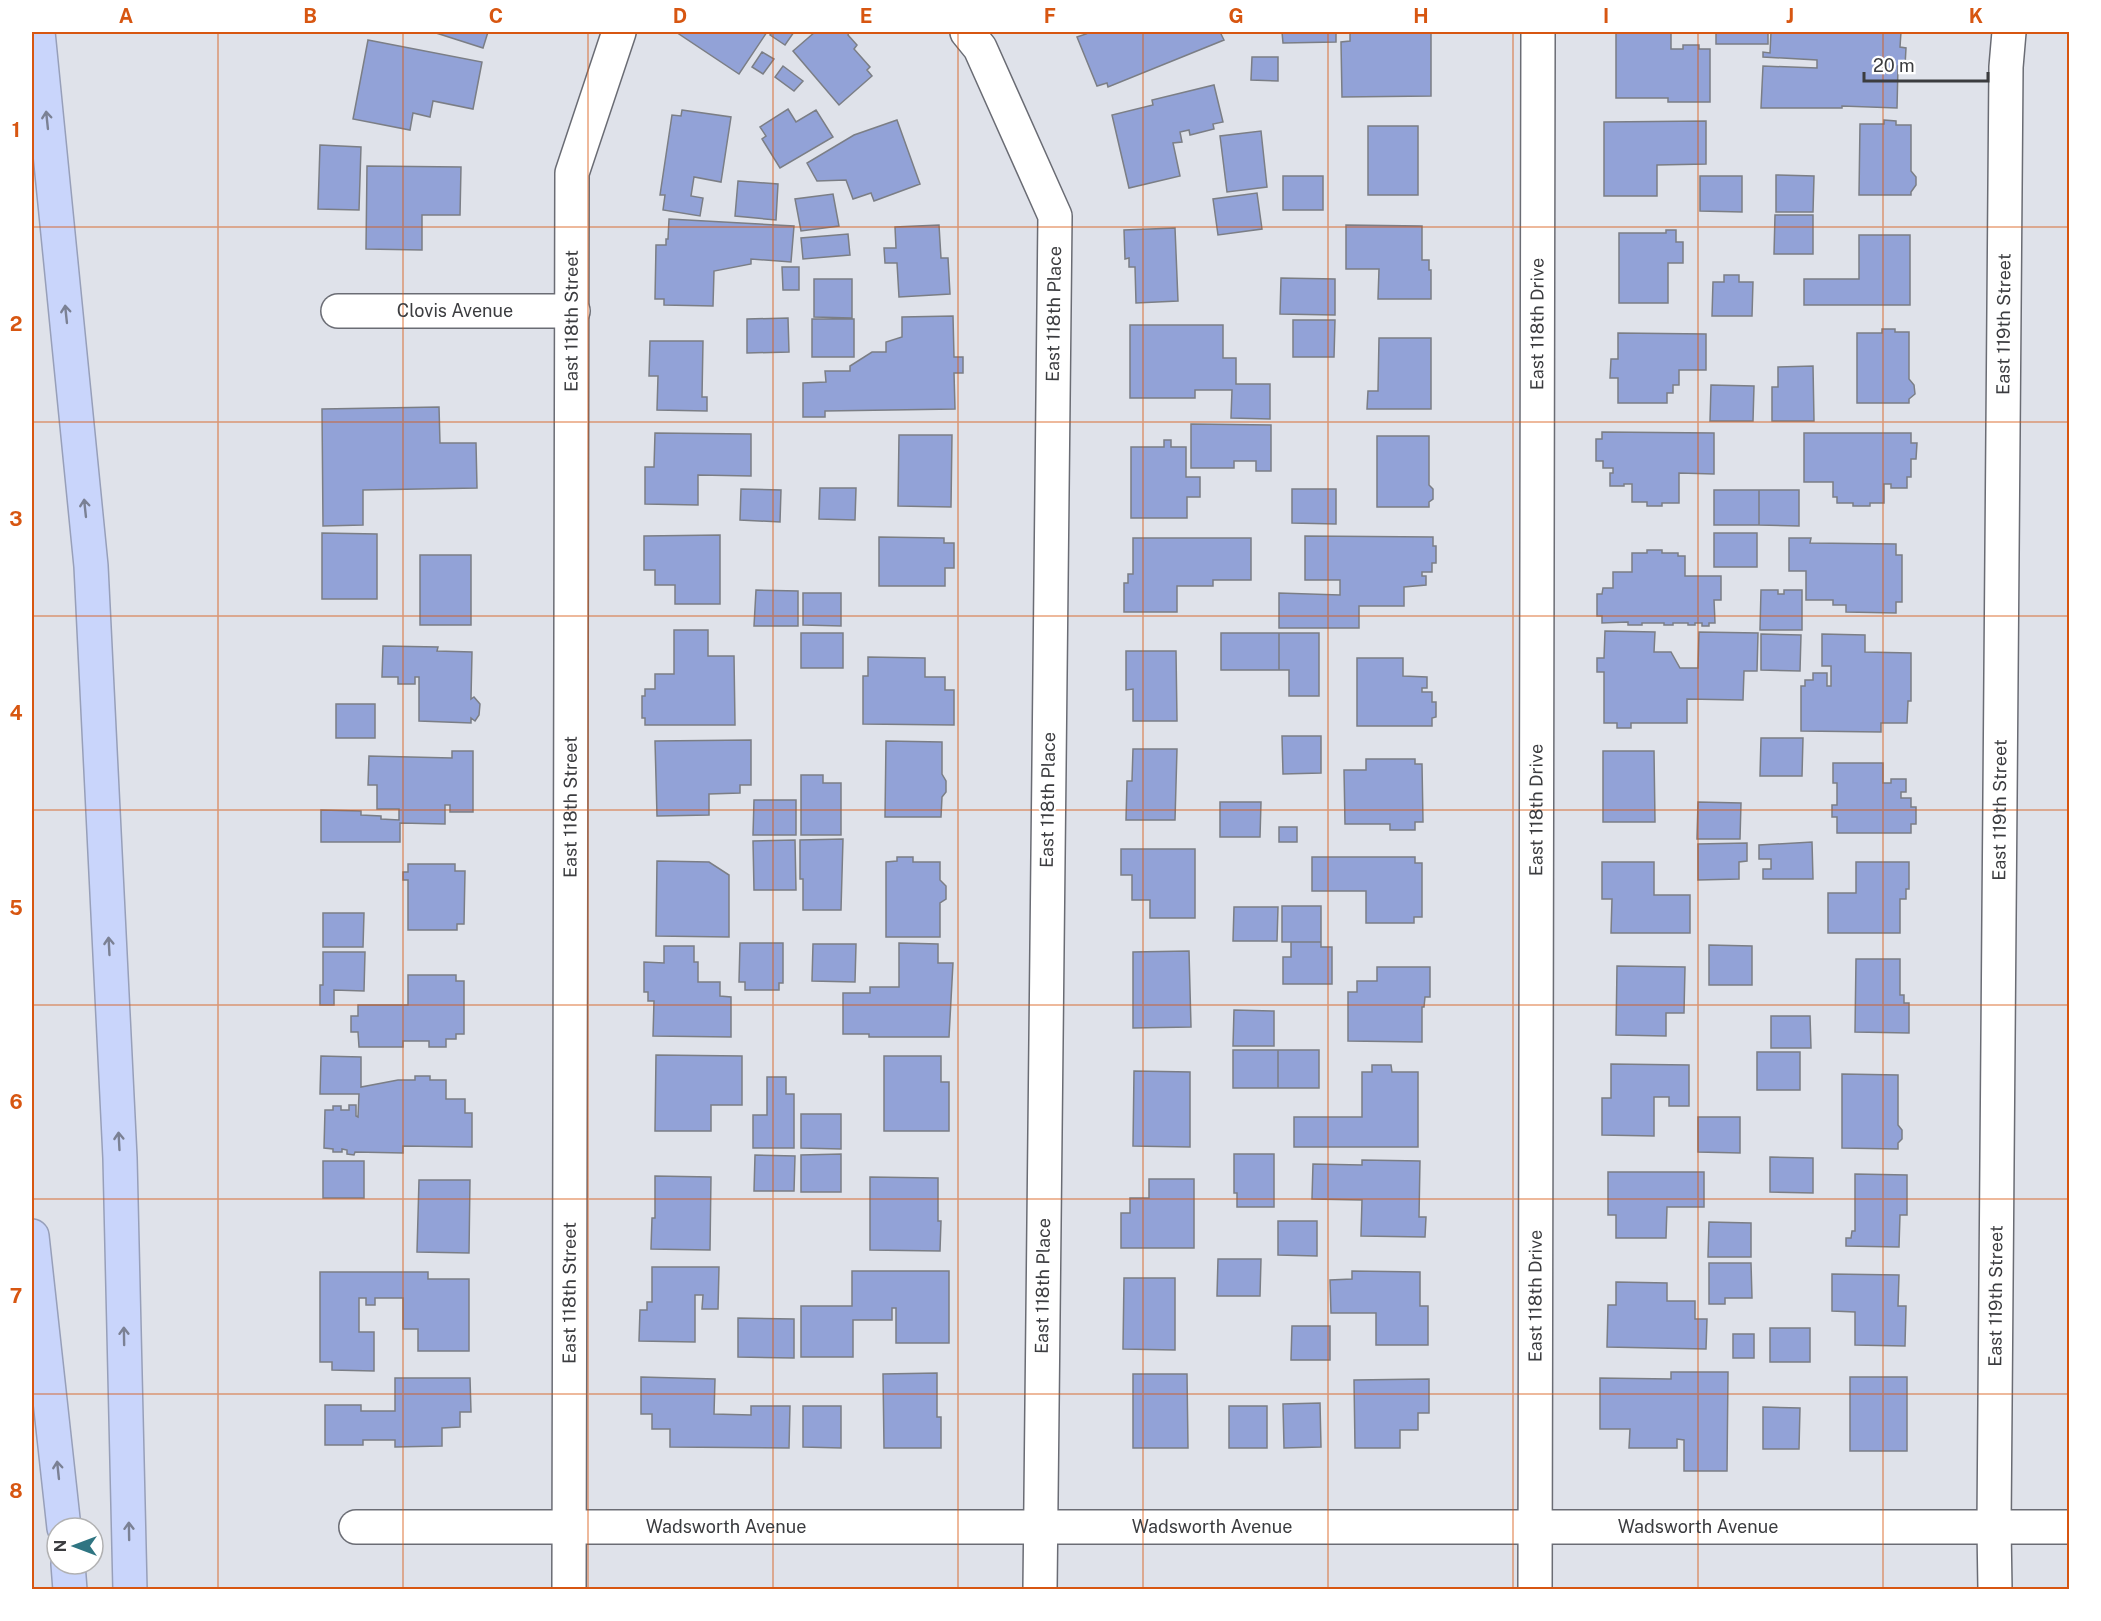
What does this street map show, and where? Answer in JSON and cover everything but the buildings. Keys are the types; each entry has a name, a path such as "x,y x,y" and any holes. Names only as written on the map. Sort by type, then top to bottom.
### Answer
{"highway":[{"path":"38,32 91,566 120,1158 130,1590"},
{"path":"32,1236 63,1516"}],"street":[{"name":"East 118th Street","path":"569,1590 572,173 619,32"},
{"name":"East 118th Place","path":"967,32 980,48 1055,216 1040,1590"},
{"name":"East 118th Drive","path":"1534,1590 1538,32"},
{"name":"East 119th Street","path":"1995,1590 2005,79 2009,32"},
{"name":"Clovis Avenue","path":"338,311 573,311"},
{"name":"Wadsworth Avenue","path":"356,1527 2070,1527"}]}
